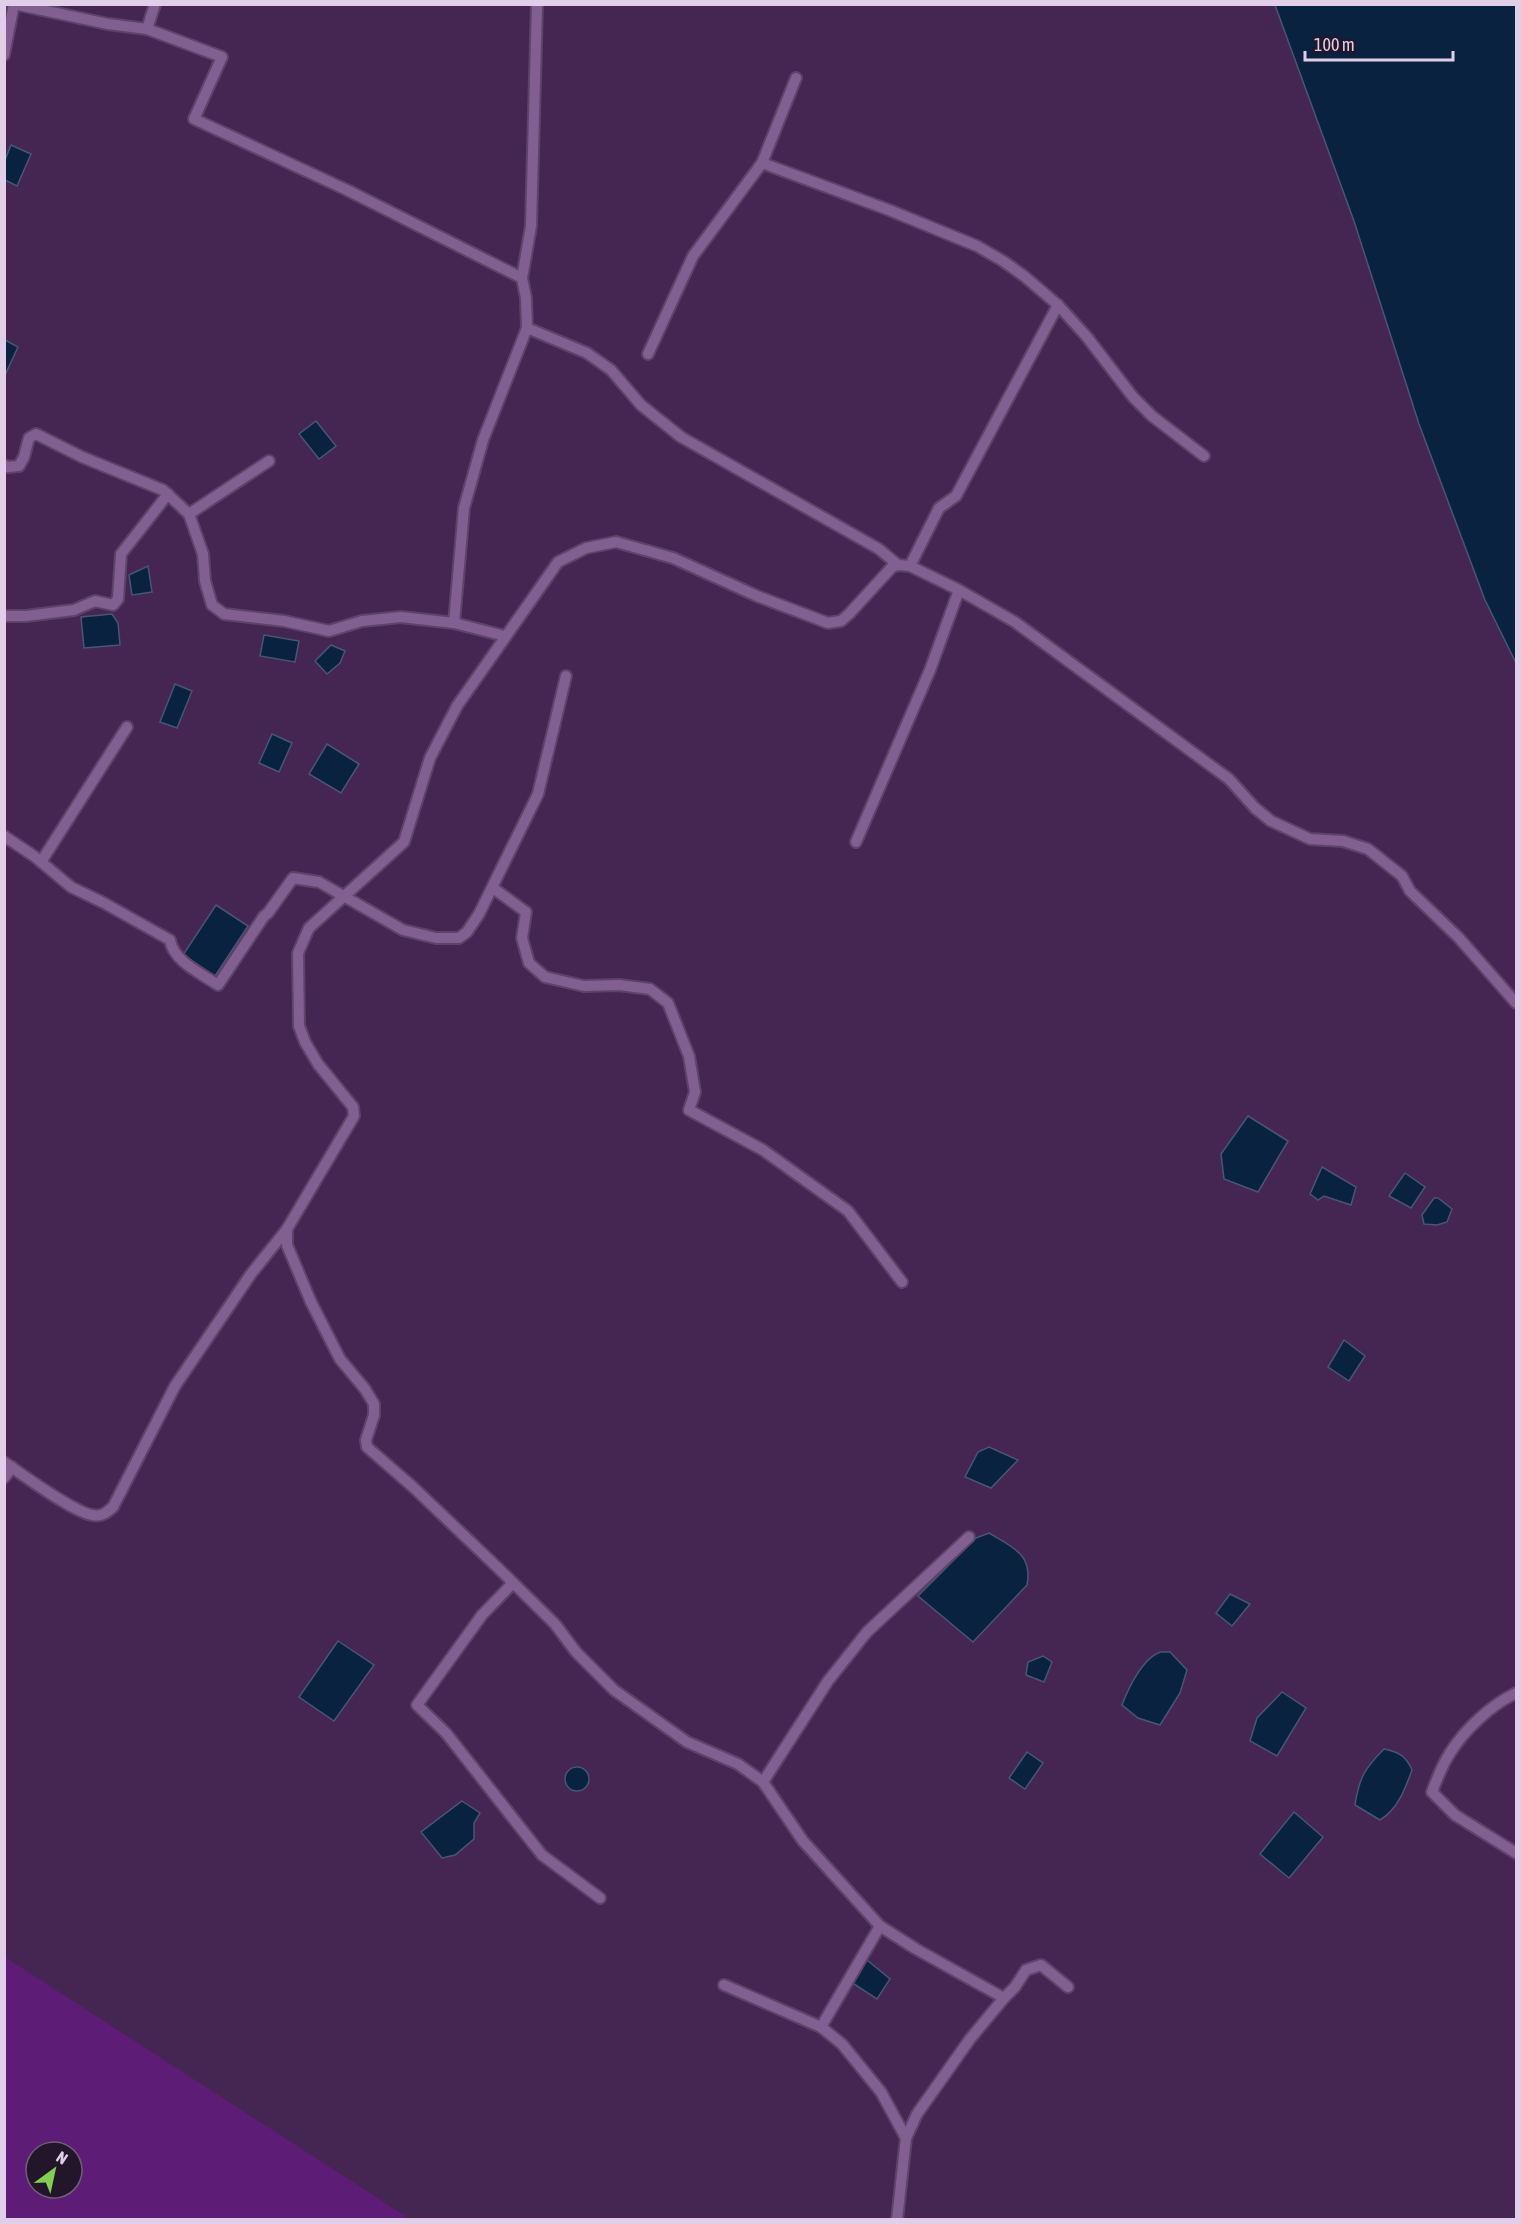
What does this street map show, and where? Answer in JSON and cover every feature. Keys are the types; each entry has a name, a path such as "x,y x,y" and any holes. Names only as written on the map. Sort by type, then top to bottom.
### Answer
{"street":[{"path":"4,55 14,4 108,24 147,29 222,57 194,119 348,190 522,278"},
{"path":"147,29 155,4"},
{"path":"454,623 464,508 483,440 527,328 526,298 522,278 531,226 537,4"},
{"path":"648,354 693,256 762,163 796,78"},
{"path":"762,163 889,210 977,246 1024,276 1058,305 1087,337 1134,397 1160,423 1204,456"},
{"path":"4,1479 8,1465 62,1500 91,1515 103,1515 113,1507 175,1386 251,1274 287,1229 354,1116 353,1107 310,1053 299,1026 298,953 309,928 404,842 430,758 457,706 558,562 586,548 616,542 673,558 757,596 828,623 841,621 892,567 904,565 939,508 956,496 1058,305"},
{"path":"527,328 587,353 611,370 641,405 681,437 904,565 959,590 1015,622 1229,779 1255,808 1271,821 1310,839 1343,841 1368,849 1402,876 1410,891 1459,938 1516,1003"},
{"path":"4,465 19,466 29,438 36,434 168,494 189,514 203,554 205,581 212,605 224,614 284,621 329,631 362,621 401,617 454,623 505,636"},
{"path":"189,514 269,461"},
{"path":"4,616 26,616 74,610 95,601 113,605 118,598 121,554 168,494"},
{"path":"856,842 930,670 959,590"},
{"path":"4,836 71,887 170,940 171,949 182,960 218,985 264,916 293,878 319,882 403,930 436,938 459,938 467,932 493,888 538,794 566,676"},
{"path":"41,862 127,728"},
{"path":"493,888 526,912 522,938 529,963 544,977 584,986 619,985 650,989 668,1003 689,1056 695,1092 689,1110 763,1150 848,1211 902,1282"},
{"path":"287,1229 287,1245 311,1302 340,1359 365,1389 374,1404 374,1415 366,1440 367,1447 413,1487 513,1582 555,1624 576,1652 614,1690 687,1742 738,1764 763,1782 803,1841 880,1926 916,1949 1004,1998"},
{"path":"763,1782 828,1681 867,1632 969,1537"},
{"path":"513,1582 482,1615 417,1704 446,1733 542,1855 600,1899"},
{"path":"1516,1693 1501,1700 1450,1753 1432,1792 1455,1815 1516,1853"},
{"path":"821,2026 880,1926"},
{"path":"897,2220 906,2138 917,2114 970,2038 1015,1988 1026,1970 1041,1965 1068,1987"},
{"path":"724,1985 821,2026 842,2044 881,2092 906,2138"}],"shaded area":[{"path":"5,1957 410,2219 5,2219"}],"water":[{"path":"1275,5 1516,5 1516,663 1485,600 1419,424 1354,221"},
{"path":"11,145 31,154 17,186 5,180 5,160"},
{"path":"5,340 18,347 5,375"},
{"path":"316,421 336,446 319,459 299,434"},
{"path":"148,566 152,592 132,595 129,575"},
{"path":"112,614 118,623 120,645 84,648 81,617"},
{"path":"264,635 299,641 295,662 260,656"},
{"path":"331,645 345,651 340,663 327,674 315,661"},
{"path":"175,684 192,691 177,728 160,722"},
{"path":"272,734 292,743 279,772 259,763"},
{"path":"327,744 359,764 341,793 309,774"},
{"path":"216,905 248,926 215,976 183,955"},
{"path":"1248,1116 1288,1141 1258,1192 1224,1179 1221,1154"},
{"path":"1322,1167 1356,1187 1351,1205 1324,1196 1318,1200 1310,1194"},
{"path":"1405,1173 1425,1187 1411,1208 1389,1196"},
{"path":"1434,1198 1438,1198 1452,1209 1447,1222 1437,1225 1424,1224 1422,1215"},
{"path":"1344,1340 1365,1356 1349,1381 1328,1367"},
{"path":"989,1447 1018,1460 991,1488 965,1477 978,1452"},
{"path":"989,1533 1013,1547 1024,1559 1028,1574 1027,1585 973,1642 918,1596 976,1538"},
{"path":"1230,1594 1250,1604 1232,1626 1216,1613"},
{"path":"338,1641 374,1665 334,1721 299,1697"},
{"path":"1170,1652 1187,1670 1180,1693 1160,1725 1138,1718 1122,1705 1142,1667 1154,1655"},
{"path":"1043,1656 1052,1662 1044,1682 1026,1675 1028,1662"},
{"path":"1282,1692 1306,1708 1277,1756 1250,1741 1257,1718"},
{"path":"1384,1749 1401,1755 1412,1770 1396,1804 1380,1820 1355,1805 1364,1774"},
{"path":"1027,1752 1043,1763 1025,1789 1009,1778"},
{"path":"577,1767 582,1768 588,1774 588,1784 582,1790 577,1791 572,1790 566,1784 565,1779 566,1774 572,1768"},
{"path":"462,1801 480,1813 474,1823 474,1839 455,1855 442,1858 421,1832"},
{"path":"1294,1812 1323,1837 1289,1878 1260,1854"},
{"path":"867,1960 890,1979 877,1999 851,1982"}]}
